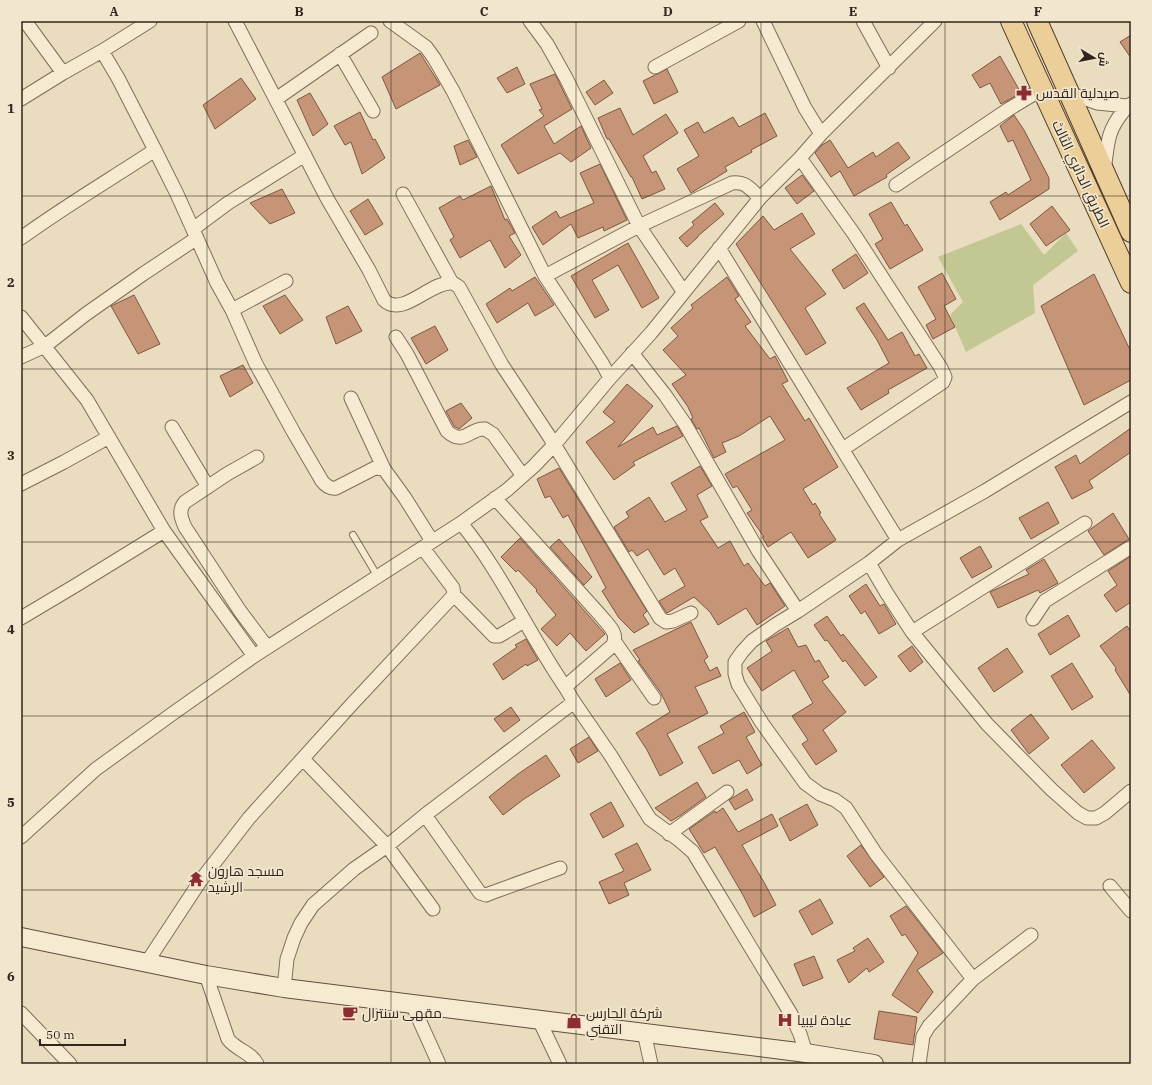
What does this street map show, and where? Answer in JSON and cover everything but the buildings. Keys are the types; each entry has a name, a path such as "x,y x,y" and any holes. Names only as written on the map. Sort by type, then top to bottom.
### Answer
{"main road":[{"name":"الطريق الدائري الثالث","path":"1011,21 1131,283"},
{"name":"الطريق الدائري الثالث","path":"1037,21 1131,232"},
{"path":"24,940 147,962 206,975 284,988 806,1052 874,1064"}],"street":[{"path":"25,21 63,73"},
{"path":"21,99 63,73 102,52 150,21"},
{"path":"236,21 328,200 369,270 384,300 388,303 399,305 407,303 436,287 452,283"},
{"path":"390,21 426,47 434,58 453,91 545,276 602,363 610,378"},
{"path":"530,21 547,44 566,78 639,226 683,291"},
{"path":"655,67 739,21"},
{"path":"763,21 805,108 821,134"},
{"path":"863,21 889,68"},
{"path":"21,837 96,770 254,656 461,523 523,476 554,445 651,332 760,198 800,158 821,134 935,22"},
{"path":"276,99 371,33"},
{"path":"102,52 118,78 155,150 217,283 232,310 256,364 294,433 325,484 332,489 336,488 375,468 384,469"},
{"path":"340,54 373,111"},
{"path":"896,185 1009,109 1042,89"},
{"path":"1069,93 1097,103 1129,105"},
{"path":"1104,171 1108,137 1114,123 1129,105"},
{"path":"21,238 59,211 155,150"},
{"path":"21,358 45,346 137,278 195,233 228,203 305,155"},
{"path":"800,158 854,234 941,368 945,377 943,382 843,449"},
{"path":"545,276 639,226 732,183 739,182 746,184 760,198"},
{"path":"403,194 452,283 459,287 502,365 554,445 660,618 666,622 673,621 691,613"},
{"path":"719,248 898,540"},
{"path":"232,310 286,281"},
{"path":"21,317 87,400 164,530 254,656"},
{"path":"396,337 407,354 447,431 454,437 461,437 486,429 493,434 523,476"},
{"path":"632,353 665,395 684,424 759,552 798,611"},
{"path":"351,398 384,469 405,498 427,544 453,588 454,596 494,636 499,636 524,621"},
{"path":"973,979 876,854 846,808 835,800 820,794 805,783 762,723 738,684 734,674 735,662 752,641 869,563 898,540 985,491 1131,402"},
{"path":"172,427 208,487"},
{"path":"21,484 109,437"},
{"path":"257,457 182,505 181,512 183,523 240,611 267,647"},
{"path":"495,498 616,636 615,642 601,657 565,687"},
{"path":"912,632 1085,522"},
{"path":"461,523 502,583 550,666 611,756 650,819 693,852 791,1014 806,1052"},
{"path":"21,618 164,530"},
{"path":"1033,619 1045,601 1131,547"},
{"path":"869,563 912,632 987,724 1052,790 1078,813 1086,818 1096,818 1105,813 1131,791"},
{"path":"147,962 215,861 249,818 454,596"},
{"path":"615,642 654,698"},
{"path":"284,988 287,959 294,938 313,905 354,869 387,846 425,815 574,702"},
{"path":"304,759 387,846 433,909"},
{"path":"669,834 727,792"},
{"path":"425,815 480,893 486,895 560,868"},
{"path":"1110,886 1131,911"},
{"path":"919,1064 923,1036 929,1026 973,979 1031,935"},
{"path":"206,975 228,1039 232,1045 248,1054 256,1064"},
{"path":"412,1004 439,1064"},
{"path":"21,1013 70,1064"},
{"path":"539,1020 560,1064"},
{"path":"644,1032 651,1064"}],"lane":[{"path":"353,535 378,577"}],"green space":[{"path":"1021,224 1044,255 1066,233 1078,251 1033,285 1035,313 966,352 950,315 963,302 938,257"}],"place":[{"name":"صيدلية القدس","path":"1024,93"},
{"name":"مسجد هارون الرشيد","path":"196,879"},
{"name":"مقهى سنترال","path":"350,1013"},
{"name":"عيادة ليبيا","path":"785,1020"},
{"name":"شركة الحارس التقني","path":"574,1021"}]}
